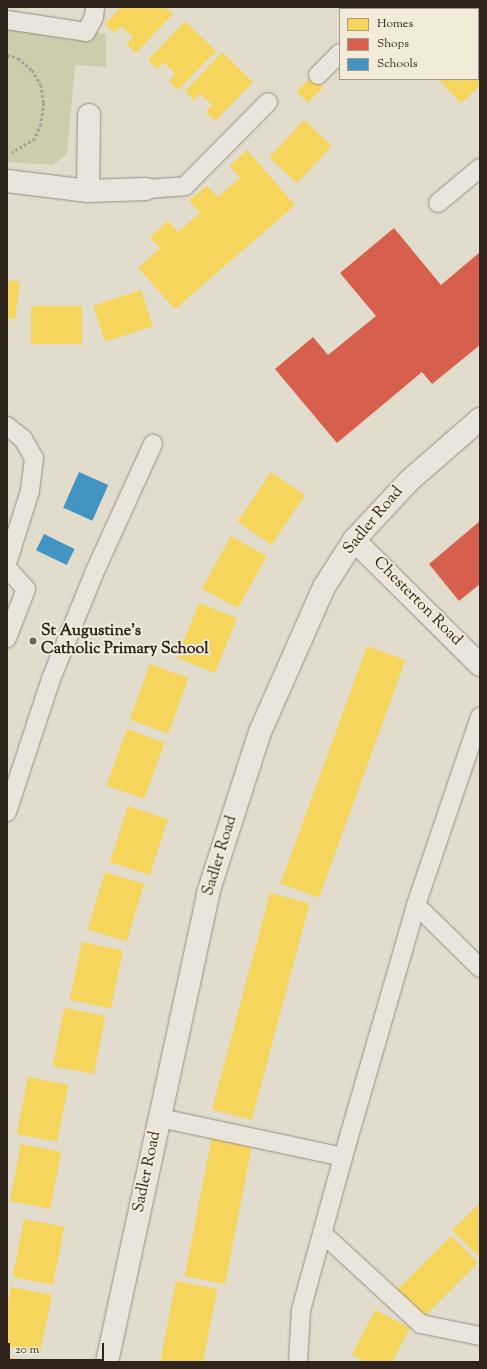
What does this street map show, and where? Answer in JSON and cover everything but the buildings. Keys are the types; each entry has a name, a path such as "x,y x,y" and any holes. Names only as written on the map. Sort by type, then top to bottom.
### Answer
{"street":[{"path":"88,191 89,115"},
{"path":"7,181 88,191 146,189"},
{"name":"Sadler Road","path":"107,1362 208,893 260,732 324,587 354,540 410,480 480,420"},
{"name":"Chesterton Road","path":"354,540 480,665"}],"lane":[{"path":"7,20 86,32 94,17 95,7"},
{"path":"318,75 339,54"},
{"path":"146,189 185,186 268,102"},
{"path":"438,204 480,168"},
{"path":"7,426 23,439 34,458 30,491 7,563"},
{"path":"7,812 52,679 95,571 153,444"},
{"path":"7,568 26,589 7,638"},
{"path":"298,1362 301,1310 343,1157 416,905 480,717"},
{"path":"416,905 480,968"},
{"path":"160,1118 343,1157"},
{"path":"322,1233 421,1324 480,1336"}],"path":[{"path":"7,55 18,58 32,70 41,85 44,103 41,124 35,139 7,155"}],"green space":[{"path":"7,21 106,34 106,67 75,65 67,154 53,165 7,162"}],"place":[{"name":"St Augustine's Catholic Primary School","path":"33,641"}]}
